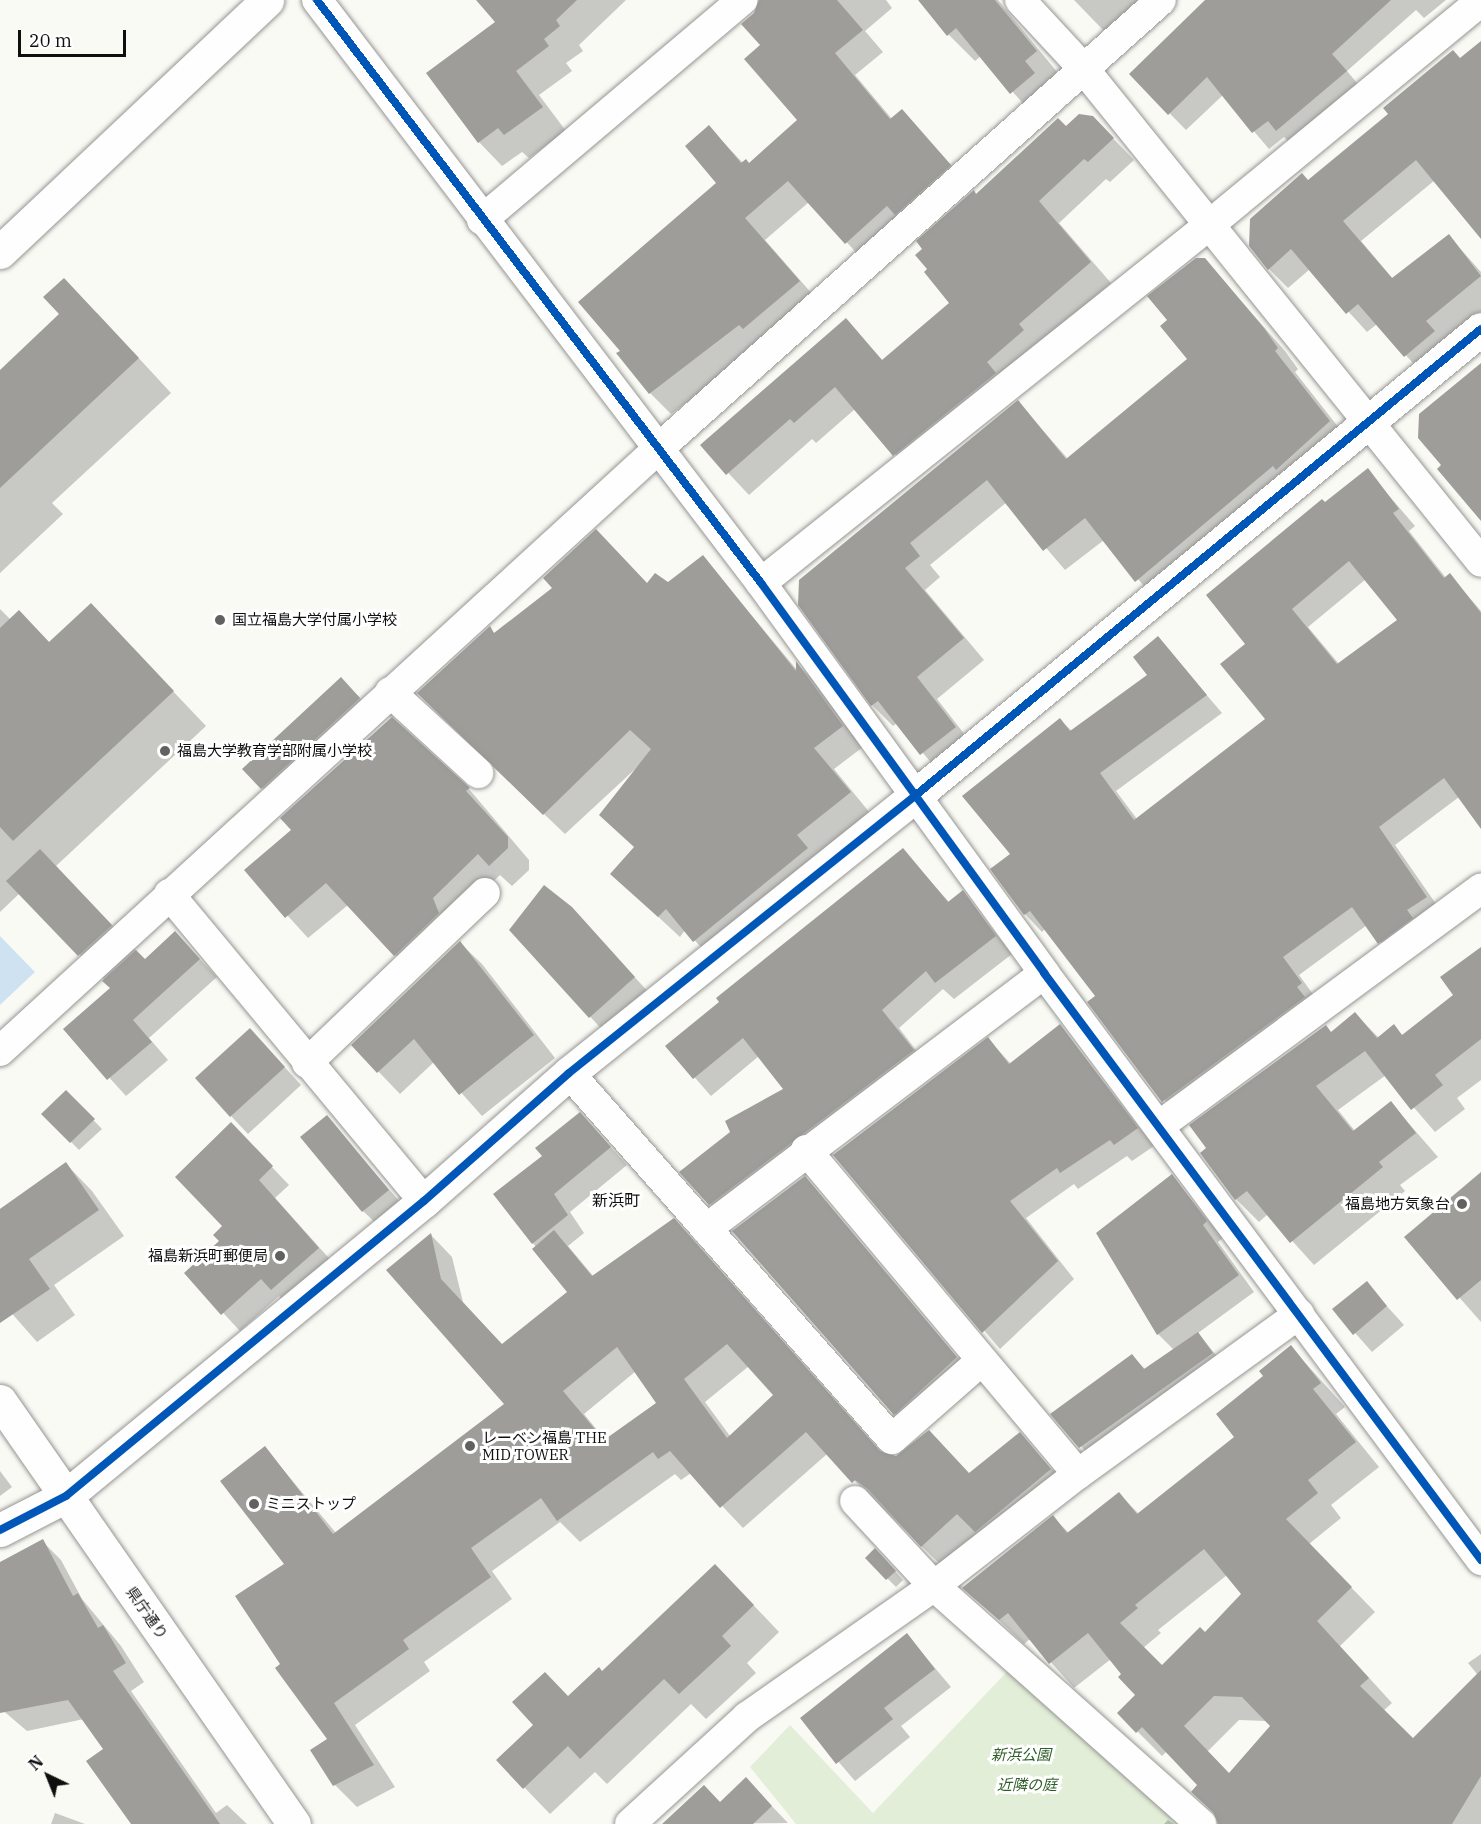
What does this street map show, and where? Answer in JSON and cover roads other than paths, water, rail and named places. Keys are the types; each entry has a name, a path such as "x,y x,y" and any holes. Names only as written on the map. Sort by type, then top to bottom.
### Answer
{"street":[{"path":"0,252 267,0"},
{"path":"317,0 482,220 761,583 1044,973 1481,1560"},
{"path":"482,220 742,0"},
{"path":"1020,0 1083,68 1481,562"},
{"path":"0,1051 658,449 1161,0"},
{"path":"761,583 1208,226 1481,1"},
{"path":"0,1530 66,1496 424,1201 569,1073 916,795 1481,329"},
{"path":"390,692 478,773"},
{"path":"1160,1126 1481,889"},
{"path":"307,1063 485,893"},
{"path":"169,894 307,1063 424,1201"},
{"path":"706,1229 806,1150 1044,973"},
{"path":"569,1073 892,1439 981,1360"},
{"path":"806,1150 1078,1474"},
{"path":"630,1824 747,1718 934,1586 1078,1474 1299,1314"},
{"name":"県庁通り","path":"0,1401 294,1824"},
{"path":"855,1501 934,1586 1201,1824"}],"water":[{"path":"0,936 35,972 0,1005"}],"place":[{"name":"国立福島大学付属小学校","path":"220,620"},
{"name":"福島大学教育学部附属小学校","path":"165,751"},
{"name":"福島地方気象台","path":"1462,1204"},
{"name":"福島新浜町郵便局","path":"280,1256"},
{"name":"レーベン福島 THE MID TOWER","path":"470,1446"},
{"name":"ミニストップ","path":"254,1504"}],"district":[{"name":"新浜町","path":"616,1200"}],"park label":[{"name":"新浜公園","path":"1021,1755"},
{"name":"近隣の庭","path":"1027,1785"}]}
